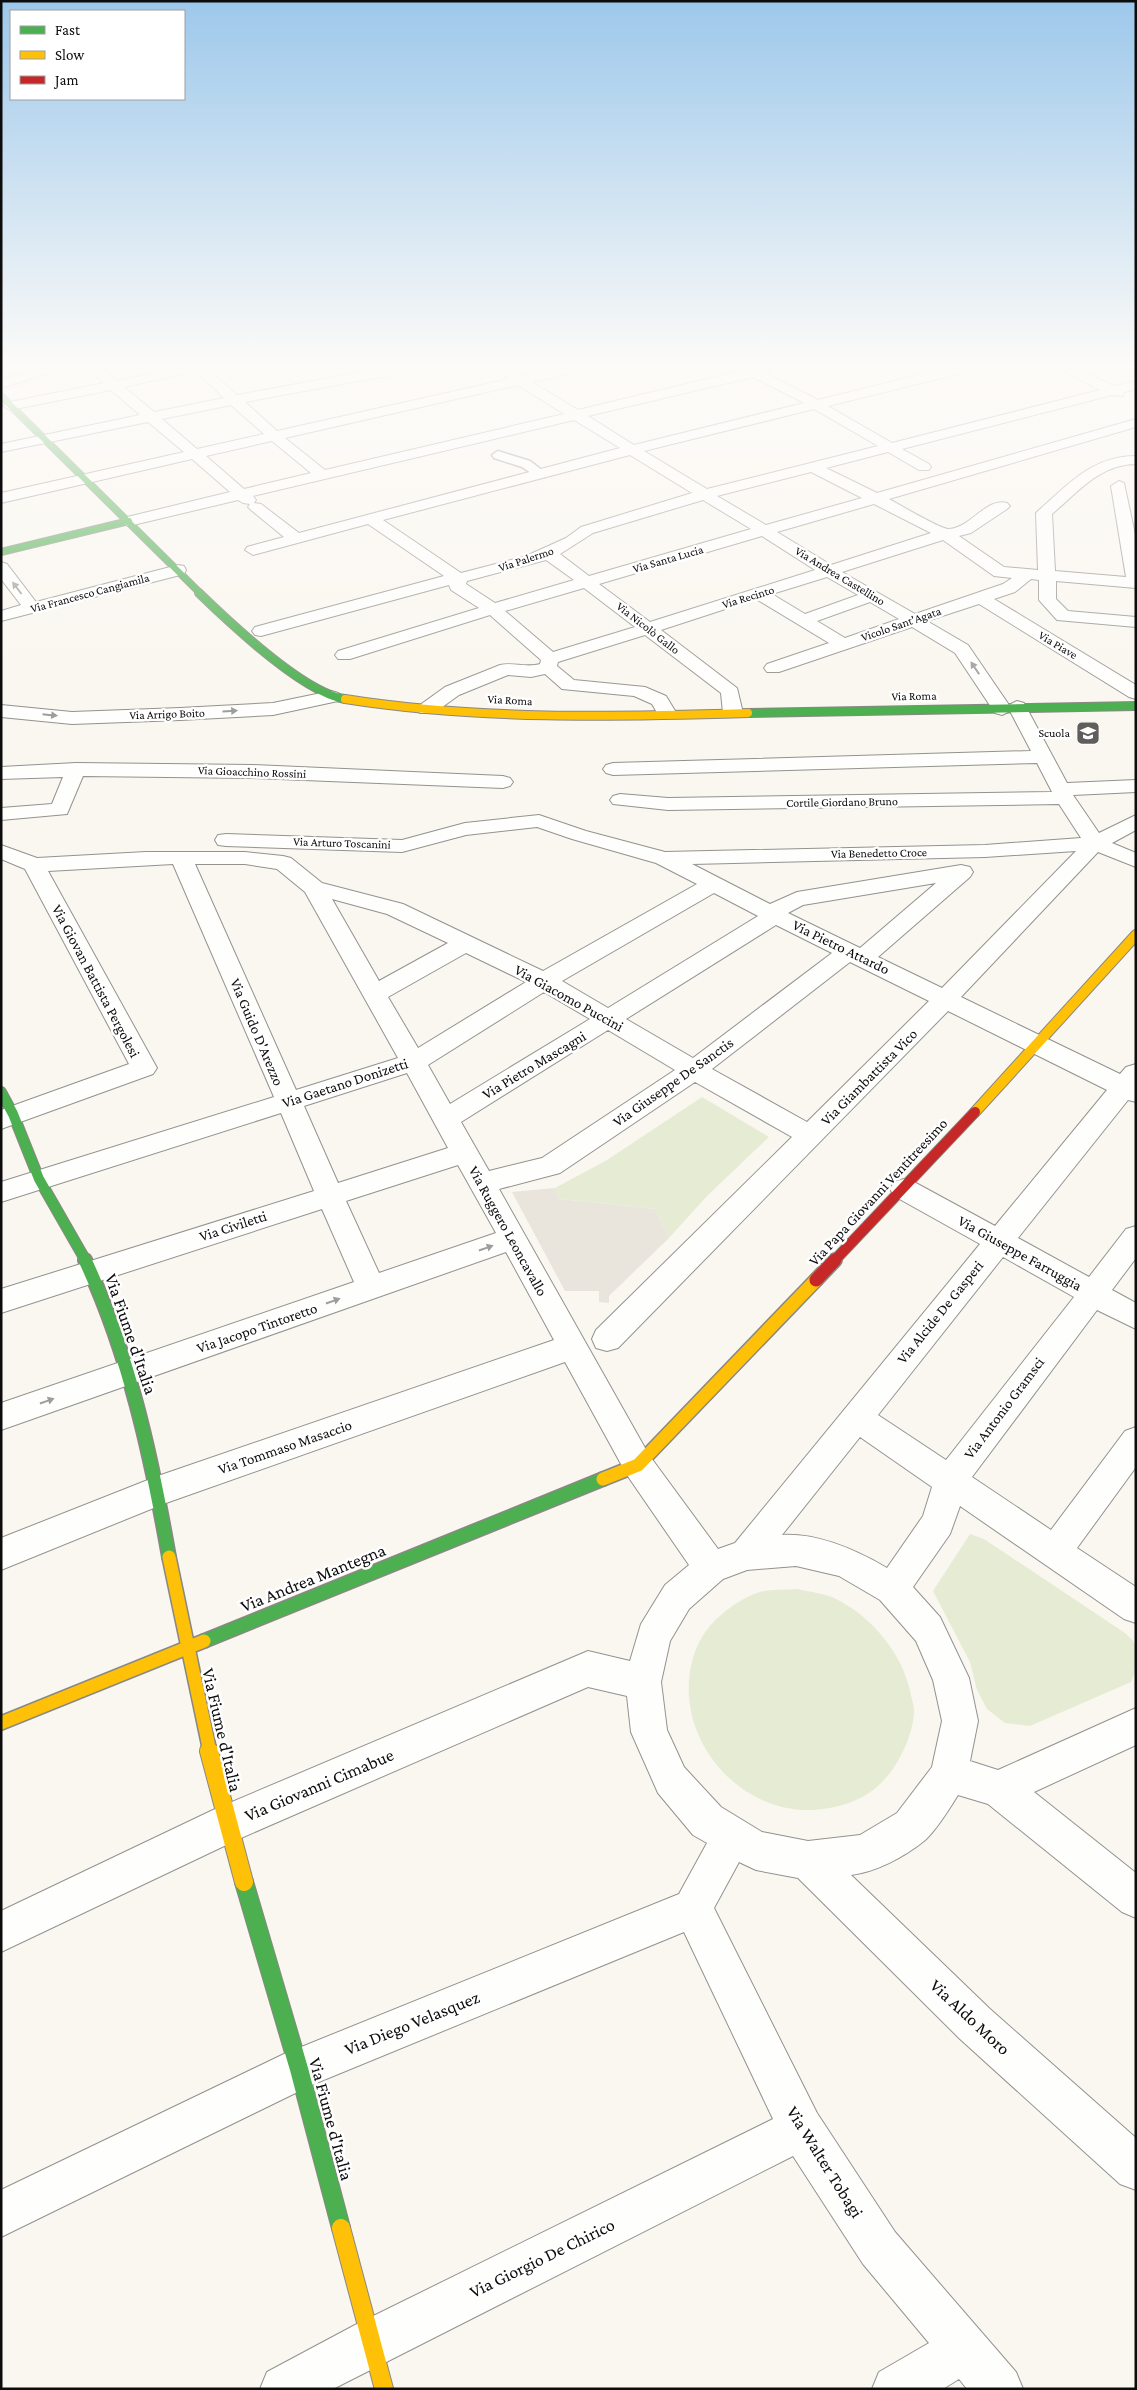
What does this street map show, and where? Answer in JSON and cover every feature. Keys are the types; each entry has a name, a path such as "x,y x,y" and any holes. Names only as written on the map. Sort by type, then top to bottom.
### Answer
{"main road":[{"name":"Via Roma","path":"88,482 238,631 288,669 331,697 359,703 427,709 556,716 615,717 667,714 1136,706"},
{"path":"1,552 129,521"},
{"name":"Via Papa Giovanni Ventitreesimo","path":"638,1465 904,1189 1036,1042 1136,935"},
{"name":"Via Fiume d'Italia","path":"1,1092 8,1117 39,1179 91,1271 129,1373 158,1492 185,1649 227,1824 300,2069 384,2389"},
{"name":"Via Andrea Mantegna","path":"1,1723 638,1465"}],"street":[{"path":"1,498 79,482"},
{"path":"227,482 297,539"},
{"path":"129,521 248,500 303,482"},
{"path":"253,550 513,482"},
{"name":"Via Andrea Castellino","path":"686,482 829,571 962,649 1010,708 1094,843"},
{"name":"Via Palermo","path":"261,631 424,586 460,579 548,553 577,539 587,530 706,494 755,482"},
{"path":"842,482 944,534 1000,572 1136,583 1119,486"},
{"name":"Via Santa Lucia","path":"344,655 493,609 932,482"},
{"path":"949,482 963,489"},
{"path":"1136,488 1081,483 1044,513 1045,577 1048,600 1063,616 1136,622"},
{"name":"Via Recinto","path":"427,709 452,691 506,669 531,672 549,663 648,628 944,534 965,530 1002,506"},
{"path":"371,519 460,579 457,586 493,609 569,684 638,691 659,700 667,714"},
{"name":"Via Nicolò Gallo","path":"548,553 730,692 734,713"},
{"path":"1,567 32,608"},
{"name":"Via Francesco Cangiamila","path":"1,616 178,570"},
{"name":"Vicolo Sant'Agata","path":"773,668 1008,588 1026,575"},
{"path":"758,593 843,644"},
{"path":"802,620 872,596"},
{"name":"Via Piave","path":"980,597 1136,693"},
{"name":"Via Arrigo Boito","path":"1,711 72,718 180,714 273,709 331,697"},
{"path":"613,768 1042,757"},
{"path":"1,814 60,810 76,769"},
{"name":"Via Gioacchino Rossini","path":"1,773 76,769 273,772 503,782"},
{"path":"1062,794 1136,786"},
{"name":"Cortile Giordano Bruno","path":"620,800 668,804 1062,794"},
{"name":"Via Arturo Toscanini","path":"146,858 180,842 280,841 402,846 465,829 539,821"},
{"name":"Via Pietro Attardo","path":"539,821 579,835 664,858 772,915 1036,1042 1132,1084"},
{"name":"Via Giambattista Vico","path":"607,1339 947,998 1094,843 1136,821"},
{"path":"1094,843 1136,861"},
{"name":"Via Benedetto Croce","path":"664,858 985,851 1094,843"},
{"path":"1,851 34,865 146,858 245,858 283,863 314,888"},
{"name":"Via Giuseppe De Sanctis","path":"482,1183 550,1166 694,1070 856,954 962,872 985,851"},
{"name":"Via Guido D'Arezzo","path":"181,858 287,1102 371,1288"},
{"name":"Via Giovan Battista Pergolesi","path":"8,1117 144,1068 34,865"},
{"path":"772,915 797,899 962,872"},
{"name":"Via Gaetano Donizetti","path":"1,1192 414,1062 544,980 714,884"},
{"name":"Via Giacomo Puccini","path":"314,888 395,910 544,980 694,1070 811,1136"},
{"name":"Via Ruggero Leoncavallo","path":"314,888 376,994 638,1465 711,1568"},
{"name":"Via Pietro Mascagni","path":"446,1119 609,1020 772,915"},
{"path":"376,994 466,943"},
{"name":"Via Alcide De Gasperi","path":"747,1554 998,1241 1132,1084"},
{"name":"Via Civiletti","path":"1,1301 465,1153"},
{"name":"Via Giuseppe Farruggia","path":"904,1189 1136,1317"},
{"name":"Via Antonio Gramsci","path":"892,1589 938,1523 951,1479 1091,1292 1136,1237"},
{"name":"Via Jacopo Tintoretto","path":"1,1417 513,1238"},
{"name":"Via Tommaso Masaccio","path":"1,1554 158,1492 571,1347"},
{"path":"856,1417 951,1479 1136,1606"},
{"path":"1055,1551 1136,1441"},
{"path":"796,1550 846,1562 892,1589 928,1629 951,1678 960,1722 949,1773 938,1792 911,1826 865,1854 808,1861 756,1850 707,1821 671,1780 649,1732 643,1682 653,1636 677,1597 711,1568 747,1554 796,1550"},
{"name":"Via Giovanni Cimabue","path":"1,1932 227,1824 588,1669 643,1682"},
{"path":"999,1789 1136,1726"},
{"path":"949,1773 999,1789 1136,1898"},
{"path":"693,1908 732,1836"},
{"name":"Via Aldo Moro","path":"808,1861 975,2024 1136,2168"},
{"name":"Via Diego Velasquez","path":"1,2214 300,2069 693,1908"},
{"name":"Via Walter Tobagi","path":"693,1908 802,2129 879,2248 999,2389"},
{"name":"Via Giorgio De Chirico","path":"284,2389 372,2342 802,2129"},
{"path":"896,2389 966,2349"}],"green space":[{"path":"702,1097 769,1137 707,1196 669,1238 655,1209 560,1199 555,1188 607,1160"},
{"path":"970,1534 984,1539 1125,1633 1134,1642 1135,1646 1135,1668 1131,1682 1030,1726 1005,1723 987,1709 977,1690 970,1662 933,1591"},
{"path":"797,1589 834,1598 861,1615 873,1626 884,1638 901,1665 907,1680 914,1709 913,1722 906,1745 894,1767 883,1781 876,1788 852,1802 823,1809 794,1809 767,1802 742,1789 721,1770 705,1748 694,1722 689,1694 691,1666 695,1651 715,1620 734,1605 754,1594 769,1590"}],"shaded area":[{"path":"555,1188 560,1199 655,1209 669,1238 609,1296 609,1303 599,1302 599,1291 565,1291 512,1192"}],"traffic: fast":[{"path":"87,482 238,631 288,669 331,697 345,699"},
{"path":"1,552 129,521"},
{"path":"748,713 1136,706"},
{"path":"1,1092 13,1114 39,1179 85,1260 118,1341 148,1448 169,1557"},
{"path":"204,1641 603,1479"},
{"path":"244,1882 299,2069 341,2228"}],"traffic: slow":[{"path":"345,699 397,707 556,716 615,717 748,713"},
{"path":"975,1112 1136,935"},
{"path":"603,1479 638,1465 816,1280"},
{"path":"169,1557 202,1721 244,1882"},
{"path":"1,1723 204,1641"},
{"path":"341,2228 384,2389"}],"traffic: jam":[{"path":"816,1280 975,1112"}],"place":[{"name":"Scuola","path":"1088,733"}]}
